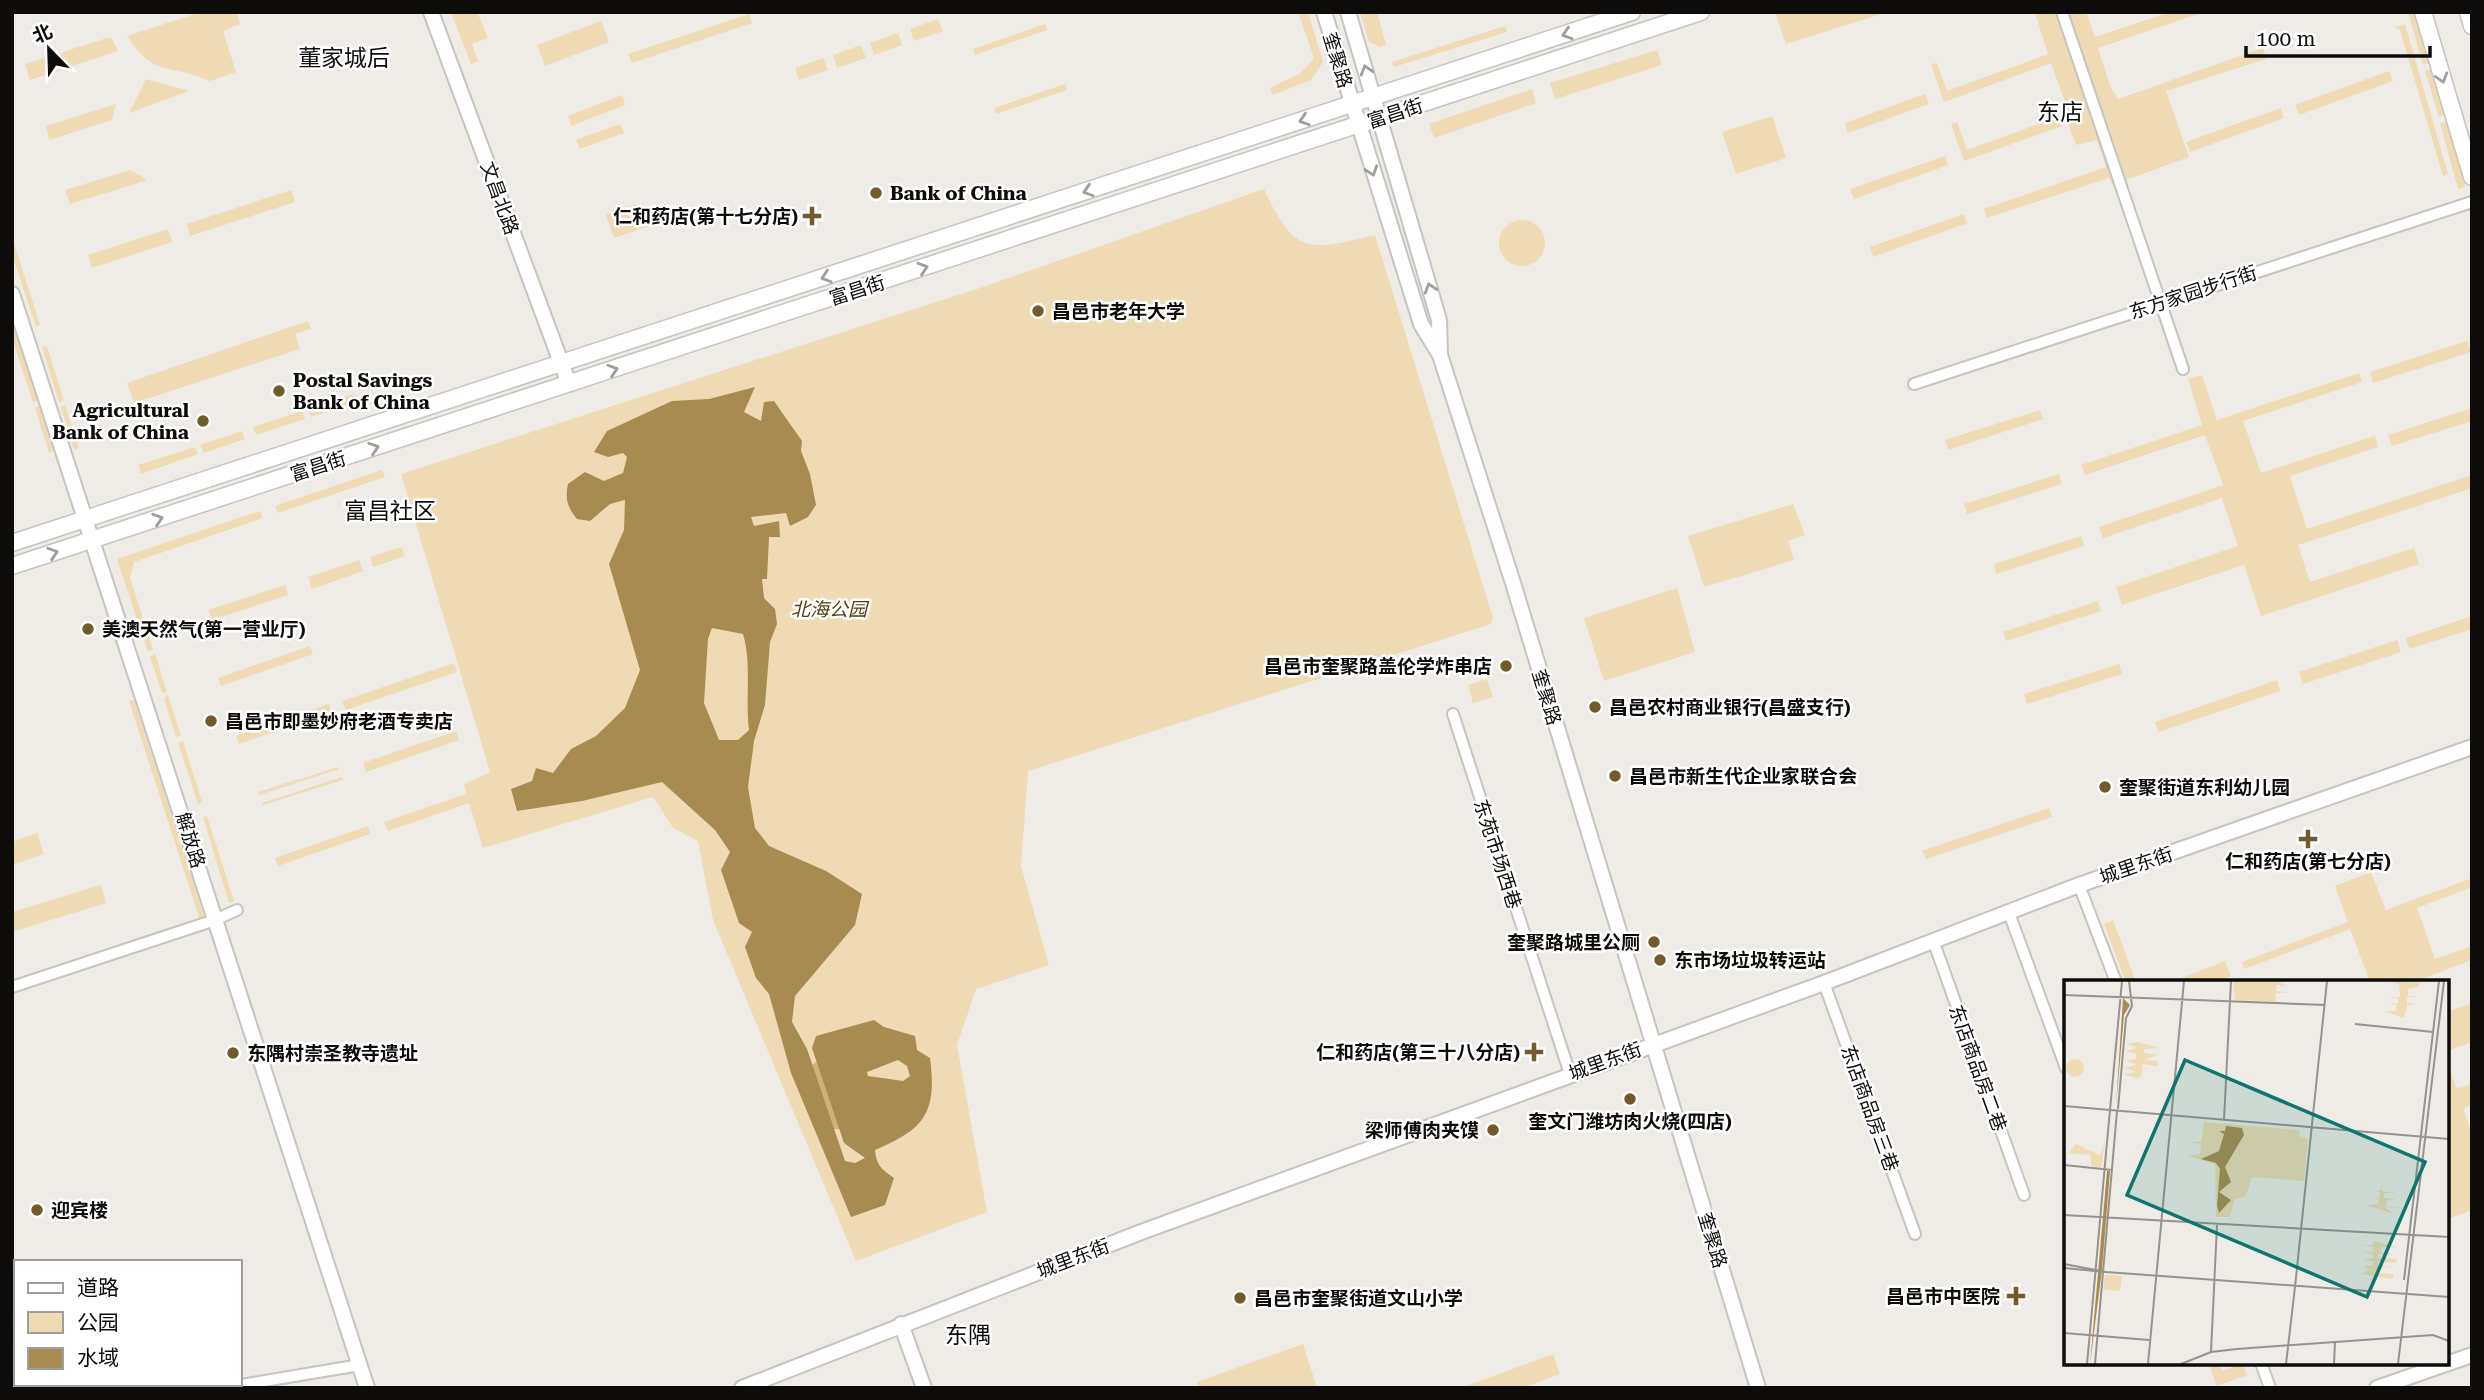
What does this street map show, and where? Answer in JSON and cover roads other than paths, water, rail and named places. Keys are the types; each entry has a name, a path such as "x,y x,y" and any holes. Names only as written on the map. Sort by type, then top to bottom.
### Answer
{"main road":[{"name":"富昌街","path":"12,544 1632,12"},
{"name":"富昌街","path":"12,566 1701,12"},
{"path":"2423,12 2472,177"},
{"path":"2468,12 2472,26"}],"street":[{"name":"文昌北路","path":"431,12 569,384"},
{"name":"奎聚路","path":"1324,12 1421,324 1440,355 1758,1388"},
{"path":"1348,12 1439,320 1440,355"},
{"path":"2062,12 2183,369"},
{"name":"东方家园步行街","path":"1914,384 2472,202"},
{"name":"解放路","path":"12,294 367,1388"},
{"name":"东苑市场西巷","path":"1452,713 1570,1074"},
{"name":"城里东街","path":"742,1388 901,1324 1570,1074 1824,983 2079,885 2472,747"},
{"path":"2079,885 2115,980"},
{"path":"12,987 215,920 237,909"},
{"path":"2008,913 2064,1063"},
{"name":"东店商品房二巷","path":"1933,940 2024,1195"},
{"name":"东店商品房三巷","path":"1824,983 1915,1234"},
{"path":"901,1324 925,1388"},
{"path":"2449,1363 2472,1355"},
{"path":"242,1385 360,1365"},
{"path":"2262,1365 2270,1388"},
{"path":"2377,1388 2443,1365"}],"water":[{"name":"北海公园","path":"755,387 744,412 761,421 764,402 774,401 802,441 801,451 810,474 816,505 808,517 790,526 786,513 751,517 754,526 779,521 780,537 769,537 767,579 762,579 764,598 775,609 777,624 770,642 765,705 754,741 748,787 755,828 769,846 826,871 862,894 855,925 795,996 792,1022 807,1049 845,1161 855,1163 865,1158 844,1143 812,1048 816,1036 874,1020 884,1027 915,1036 917,1050 930,1058 931,1093 924,1117 906,1134 875,1150 880,1167 894,1178 885,1205 851,1217 791,1073 769,994 756,978 745,947 752,932 739,923 721,870 730,852 715,830 662,782 582,801 517,811 511,789 532,781 536,768 553,773 571,749 596,736 625,708 640,670 609,564 624,530 625,500 610,504 590,521 577,519 568,503 568,484 585,472 604,481 623,473 627,457 623,453 608,457 594,452 607,431 672,401 709,399","holes":["712,628 743,634 746,646 749,730 738,740 719,740 704,703 708,639","898,1060 907,1066 910,1076 903,1081 868,1076 867,1072"]}],"place":[{"name":"Bank of China","path":"876,193"},
{"name":"仁和药店(第十七分店)","path":"812,216"},
{"name":"昌邑市老年大学","path":"1038,311"},
{"name":"Postal Savings Bank of China","path":"279,391"},
{"name":"Agricultural Bank of China","path":"203,421"},
{"name":"美澳天然气(第一营业厅)","path":"88,629"},
{"name":"昌邑市奎聚路盖伦学炸串店","path":"1506,666"},
{"name":"昌邑农村商业银行(昌盛支行)","path":"1595,707"},
{"name":"昌邑市即墨妙府老酒专卖店","path":"211,721"},
{"name":"昌邑市新生代企业家联合会","path":"1615,776"},
{"name":"奎聚街道东利幼儿园","path":"2105,787"},
{"name":"仁和药店(第七分店)","path":"2308,839"},
{"name":"奎聚路城里公厕","path":"1654,942"},
{"name":"东市场垃圾转运站","path":"1660,960"},
{"name":"仁和药店(第三十八分店)","path":"1534,1052"},
{"name":"东隅村崇圣教寺遗址","path":"233,1053"},
{"name":"奎文门潍坊肉火烧(四店)","path":"1630,1099"},
{"name":"梁师傅肉夹馍","path":"1493,1130"},
{"name":"迎宾楼","path":"37,1210"},
{"name":"昌邑市中医院","path":"2016,1296"},
{"name":"昌邑市奎聚街道文山小学","path":"1240,1298"}],"district":[{"name":"董家城后","path":"344,58"},
{"name":"东店","path":"2060,112"},
{"name":"富昌社区","path":"390,511"},
{"name":"东隅","path":"968,1335"}]}
